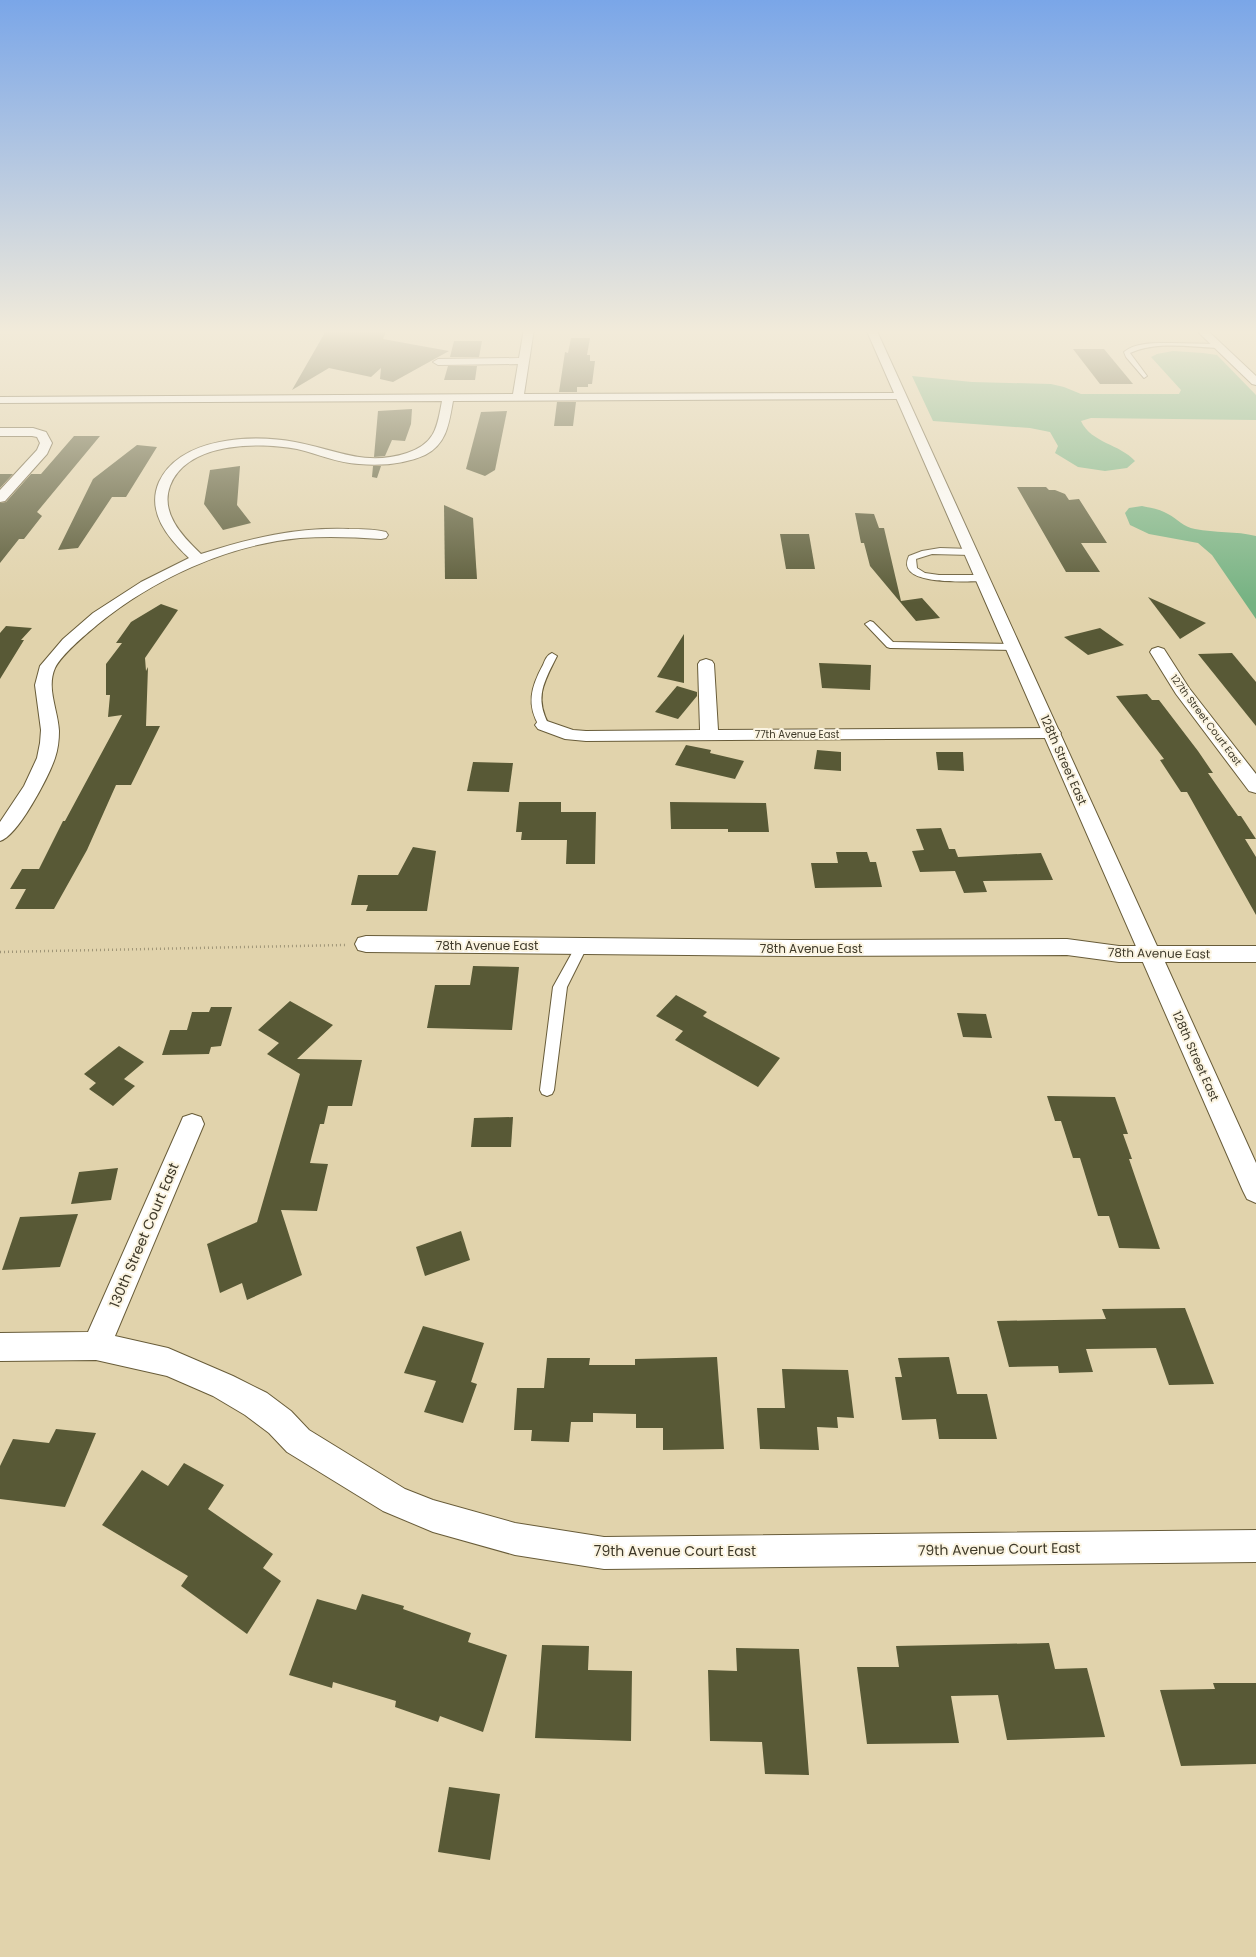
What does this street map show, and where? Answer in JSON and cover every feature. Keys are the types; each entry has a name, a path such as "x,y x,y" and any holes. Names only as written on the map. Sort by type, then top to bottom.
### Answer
{"street":[{"path":"198,559 171,532 164,519 161,508 164,484 169,471 180,461 197,452 221,446 254,443 293,445 352,460 372,461 402,457 420,452 436,442 440,436 443,420"},
{"name":"128th Street East","path":"911,420 1014,647 1256,1191"},
{"path":"0,432 33,432 42,435 46,443 43,451 0,498"},
{"path":"0,835 20,811 42,767 50,731 44,680 46,670 76,636 111,605 157,578 198,559 238,546 273,538 308,534 356,533 381,535"},
{"name":"127th Street Court East","path":"1158,652 1182,690 1256,787"},
{"path":"706,664 709,734"},
{"name":"77th Avenue East","path":"544,725 571,735 586,736 709,734 953,735 1052,733"},
{"name":"78th Avenue East","path":"366,944 794,948 1067,947 1119,954 1256,954"},
{"name":"130th Street Court East","path":"96,1346 192,1124"},
{"name":"79th Avenue Court East","path":"0,1347 96,1346 168,1362 223,1386 256,1404 280,1422 298,1441 394,1500 433,1516 515,1539 604,1553 1256,1546"}],"lane":[{"path":"970,552 924,553 916,555 912,558 912,569 927,576 983,578"},
{"path":"870,624 890,645 1014,647"},
{"path":"544,725 537,714 535,699 539,682 552,656"},
{"path":"547,1090 560,987 582,945"}],"path":[{"path":"0,952 366,944"}],"green space":[{"path":"1083,420 1081,421 1092,434 1129,455 1135,461 1127,468 1105,471 1078,467 1055,453 1058,446 1050,432 1030,428 933,421"},
{"path":"1142,506 1165,512 1191,528 1256,536 1256,619 1212,555 1198,543 1149,534 1130,525 1125,513 1129,508"}],"building":[{"path":"377,420 411,420 405,441 392,440 385,456 374,457"},
{"path":"479,420 505,420 495,470 485,476 466,469"},
{"path":"555,420 574,420 573,426 554,426"},
{"path":"74,436 100,436 37,512 42,516 24,539 19,539 0,563 0,503 6,502 31,474 41,474"},
{"path":"137,445 157,447 126,497 112,497 78,548 58,550 93,479"},
{"path":"240,466 237,505 251,523 223,530 204,504 210,470"},
{"path":"373,466 381,466 377,478 372,477"},
{"path":"0,474 13,474 0,488"},
{"path":"1017,487 1046,487 1049,490 1055,490 1065,494 1069,500 1079,499 1107,543 1081,543 1100,572 1066,572"},
{"path":"444,505 473,518 477,579 445,579"},
{"path":"855,513 874,514 879,528 884,528 901,601 922,598 940,618 916,621 870,566 864,543 861,543"},
{"path":"780,534 809,534 815,569 786,569"},
{"path":"1148,597 1206,623 1180,639"},
{"path":"161,604 178,610 145,658 146,671 148,667 146,726 160,726 131,785 116,785 87,850 54,909 15,909 26,889 10,889 22,869 39,869 63,821 65,821 122,715 108,717 110,695 106,695 106,664 122,643 116,643 131,622"},
{"path":"6,626 32,628 21,640 24,640 0,679 0,633"},
{"path":"1100,628 1124,645 1088,655 1064,637"},
{"path":"684,634 684,683 657,677"},
{"path":"1232,653 1256,682 1256,726 1198,654"},
{"path":"819,663 871,665 870,690 822,688"},
{"path":"677,686 697,692 697,696 678,719 655,712"},
{"path":"1147,694 1152,700 1159,700 1198,751 1213,773 1208,773 1238,816 1241,816 1256,839 1245,839 1256,857 1256,915 1187,792 1181,792 1160,760 1164,759 1116,696"},
{"path":"686,745 711,750 710,753 744,761 735,779 675,765"},
{"path":"817,750 841,752 841,771 814,769"},
{"path":"936,752 963,752 964,771 938,770"},
{"path":"473,762 513,763 509,792 467,791"},
{"path":"519,802 561,802 561,812 596,812 595,864 566,864 567,840 521,840 522,832 516,832"},
{"path":"670,802 766,803 769,832 728,832 728,829 671,829"},
{"path":"941,828 949,849 955,849 958,857 1041,853 1053,880 983,881 987,892 964,893 955,871 920,872 912,851 924,850 916,829"},
{"path":"413,847 436,851 427,911 366,911 368,905 351,905 358,875 398,875"},
{"path":"836,852 867,852 870,862 876,862 882,887 815,888 811,863 838,863"},
{"path":"473,966 519,967 512,1030 427,1028 435,985 470,985"},
{"path":"676,995 707,1012 703,1016 780,1058 758,1087 675,1040 683,1031 656,1016"},
{"path":"290,1001 333,1025 297,1059 362,1060 352,1106 328,1106 324,1124 320,1124 310,1163 328,1164 317,1211 281,1210 302,1275 247,1300 242,1283 220,1293 207,1244 257,1222 300,1074 267,1054 279,1043 258,1030"},
{"path":"211,1007 232,1007 221,1046 211,1047 209,1054 162,1055 170,1030 187,1030 192,1012 209,1012"},
{"path":"957,1013 986,1014 992,1038 963,1037"},
{"path":"119,1046 144,1062 124,1079 135,1086 113,1106 89,1089 96,1083 84,1074"},
{"path":"1047,1096 1115,1097 1128,1134 1123,1134 1132,1159 1129,1159 1160,1249 1119,1248 1109,1216 1098,1216 1080,1158 1073,1158 1061,1121 1055,1121"},
{"path":"513,1117 511,1147 471,1147 474,1118"},
{"path":"118,1168 111,1200 71,1204 79,1172"},
{"path":"78,1214 60,1267 2,1270 20,1217"},
{"path":"461,1231 470,1260 425,1276 416,1247"},
{"path":"1185,1308 1214,1384 1169,1385 1156,1348 1086,1349 1093,1372 1059,1373 1058,1366 1009,1367 997,1321 1106,1319 1102,1309"},
{"path":"423,1326 484,1343 471,1382 477,1384 463,1423 424,1412 436,1381 404,1373"},
{"path":"717,1357 724,1449 663,1450 663,1428 636,1428 636,1414 593,1413 593,1422 571,1422 569,1442 531,1441 532,1430 514,1430 517,1388 544,1388 547,1358 590,1358 589,1365 635,1365 635,1359"},
{"path":"949,1357 957,1394 987,1394 997,1439 939,1439 936,1419 902,1420 895,1377 902,1377 898,1358"},
{"path":"782,1369 848,1370 854,1418 837,1417 838,1428 817,1427 819,1450 760,1449 757,1408 785,1408"},
{"path":"56,1429 96,1433 65,1507 0,1499 0,1466 13,1439 49,1443"},
{"path":"184,1463 224,1485 208,1509 273,1554 263,1568 281,1581 247,1634 181,1586 188,1576 102,1525 142,1470 168,1486"},
{"path":"362,1594 404,1606 403,1609 471,1633 468,1642 507,1655 483,1732 440,1716 438,1722 395,1707 396,1701 333,1682 332,1688 289,1675 317,1599 356,1610"},
{"path":"1049,1643 1055,1669 1087,1668 1105,1737 1007,1740 998,1695 951,1696 959,1743 867,1744 857,1667 899,1667 896,1646"},
{"path":"542,1645 589,1646 588,1670 632,1671 631,1741 535,1738"},
{"path":"736,1648 799,1649 809,1775 765,1774 762,1742 710,1741 708,1670 737,1671"},
{"path":"1213,1683 1256,1683 1256,1764 1181,1766 1160,1690 1215,1689"},
{"path":"449,1787 500,1794 490,1860 438,1852"}]}
